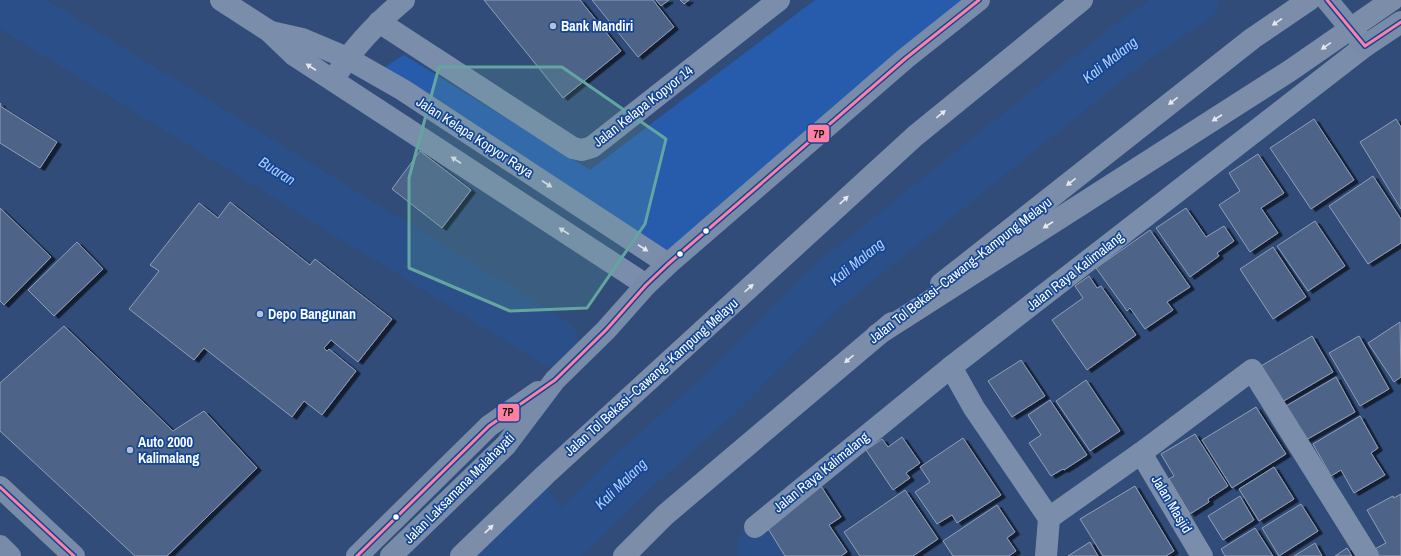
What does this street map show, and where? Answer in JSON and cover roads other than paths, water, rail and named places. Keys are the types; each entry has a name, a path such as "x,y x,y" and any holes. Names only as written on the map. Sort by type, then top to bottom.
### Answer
{"highway":[{"name":"Jalan Tol Bekasi–Cawang–Kampung Melayu","path":"461,556 545,475 915,136 1082,0"},
{"name":"Jalan Tol Bekasi–Cawang–Kampung Melayu","path":"624,556 665,515 877,335 1253,38 1309,0"},
{"path":"877,335 1291,70 1392,0"}],"main road":[{"name":"Jalan Laksamana Malahayati","path":"391,556 506,445 555,380 606,330 646,285 668,264 906,58 979,0"},
{"path":"1330,4 1365,46"},
{"name":"Jalan Raya Kalimalang","path":"1365,46 1401,22"},
{"name":"Jalan Laksamana Malahayati","path":"357,556 489,426 555,380"},
{"path":"0,487 74,556"},
{"path":"0,546 10,556"}],"street":[{"name":"Jalan Kelapa Kopyor Raya","path":"221,0 269,31 294,55 646,285"},
{"path":"333,81 347,58 379,22 404,0"},
{"name":"Jalan Kelapa Kopyor 14","path":"379,22 572,148 582,150 592,147 779,0"},
{"name":"Jalan Kelapa Kopyor Raya","path":"269,31 302,39 347,58 404,90 668,264"},
{"name":"Jalan Raya Kalimalang","path":"754,527 950,367 1365,46"},
{"path":"950,367 974,408 1049,518 1046,556"},
{"path":"1049,518 1141,453 1252,370 1368,556"},
{"name":"Jalan Masjid","path":"1141,453 1202,556"}],"waterway":[{"name":"Buaran","path":"0,0 554,342"},
{"name":"Kali Malang","path":"547,556 636,469 718,396 825,288 1130,43 1194,0"},
{"name":"Buaran","path":"761,548 768,556"}],"place":[{"name":"Bank Mandiri","path":"553,26"},
{"name":"Depo Bangunan","path":"260,314"},
{"name":"Auto 2000 Kalimalang","path":"130,450"}]}
